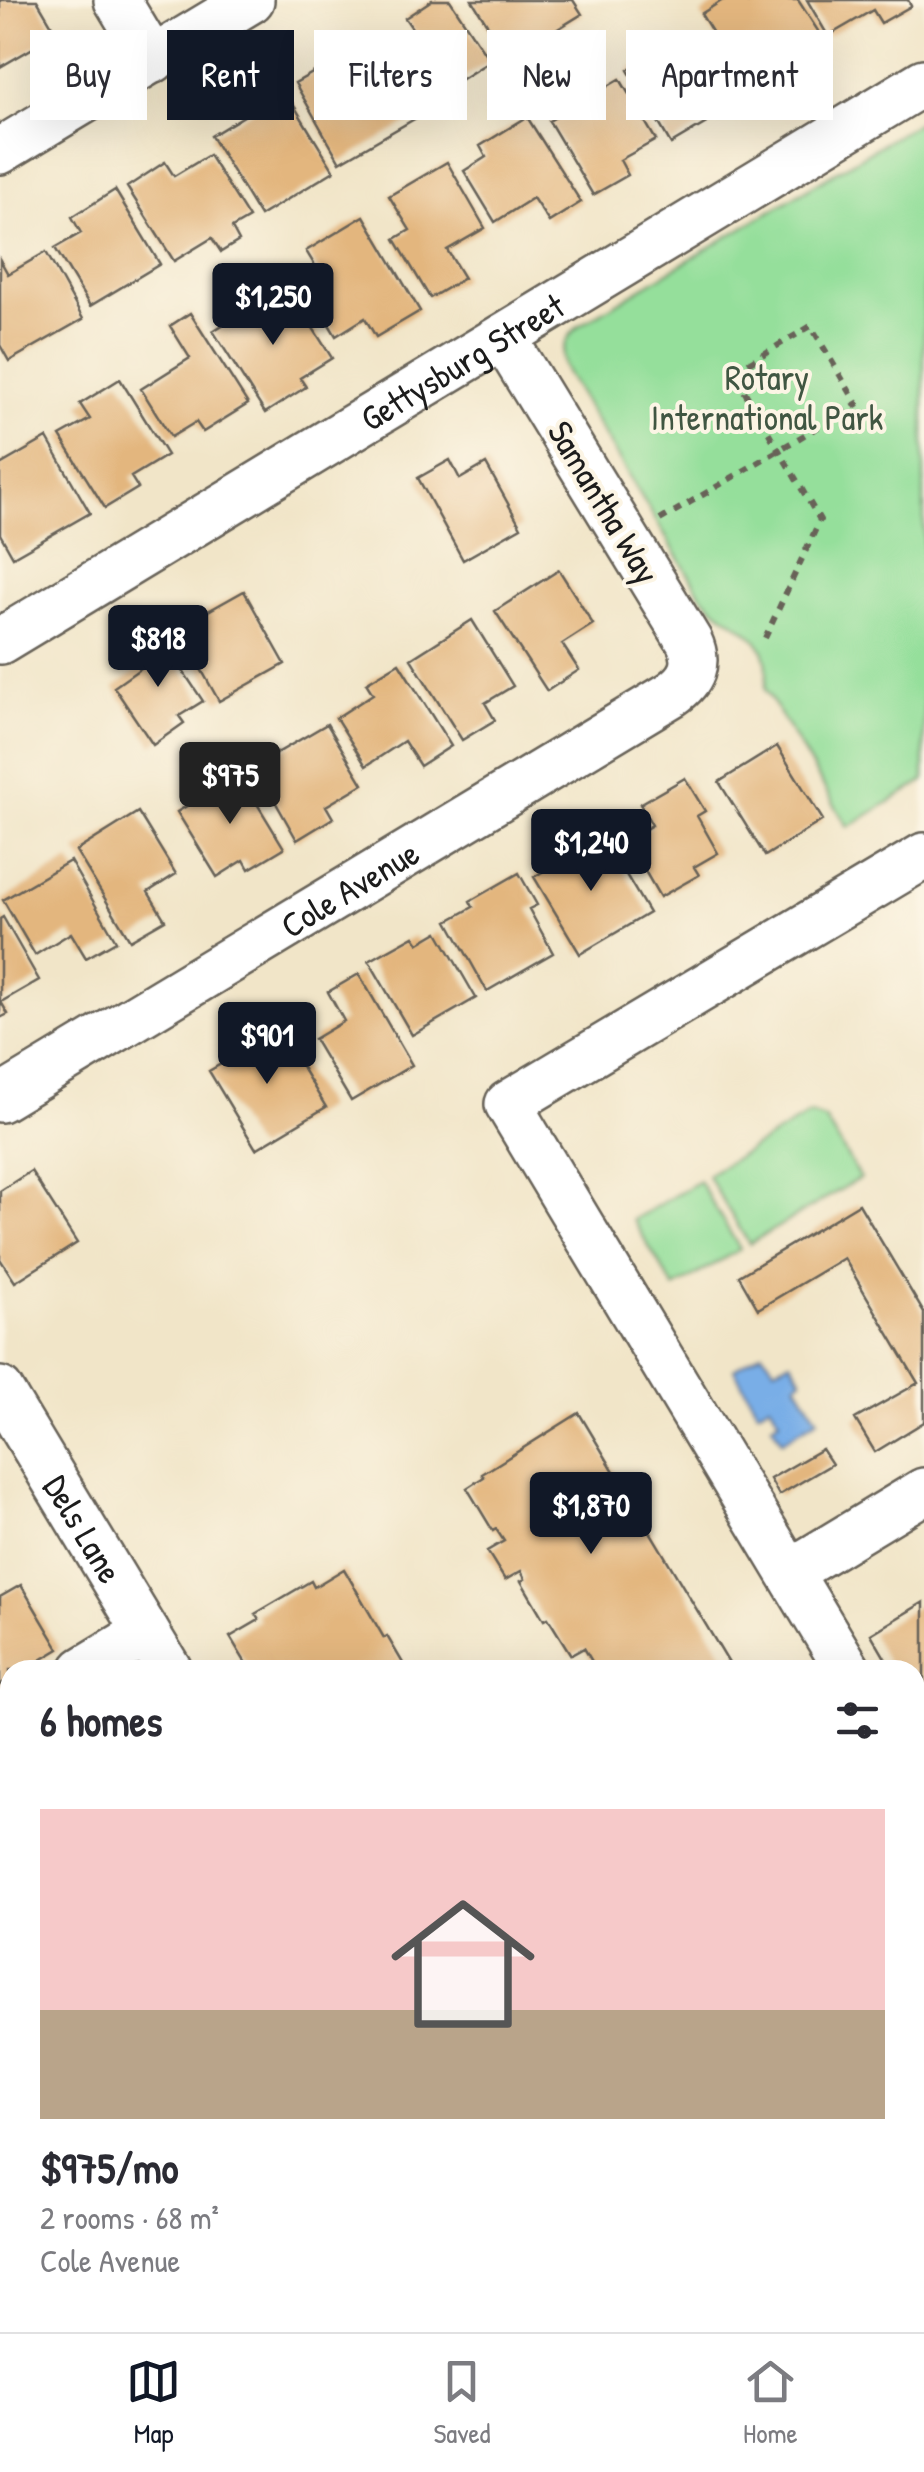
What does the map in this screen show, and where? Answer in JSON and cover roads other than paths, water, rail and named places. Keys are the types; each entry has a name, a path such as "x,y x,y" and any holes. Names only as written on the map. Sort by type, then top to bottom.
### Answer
{"street":[{"path":"117,0 153,60"},
{"path":"0,151 251,0"},
{"name":"Gettysburg Street","path":"0,641 924,82"},
{"name":"Samantha Way","path":"503,336 689,641 695,656 694,670"},
{"name":"Cole Avenue","path":"0,1099 672,694 694,670"},
{"path":"842,1660 508,1104 924,856"},
{"name":"Dels Lane","path":"0,1390 157,1651"},
{"path":"790,1572 924,1491"},
{"path":"122,1660 157,1651"}],"water":[{"path":"762,1352 775,1368 791,1361 802,1379 796,1383 818,1419 782,1441 772,1425 780,1420 770,1404 758,1411 734,1369"}],"park label":[{"name":"Rotary International Park","path":"767,397"}]}
